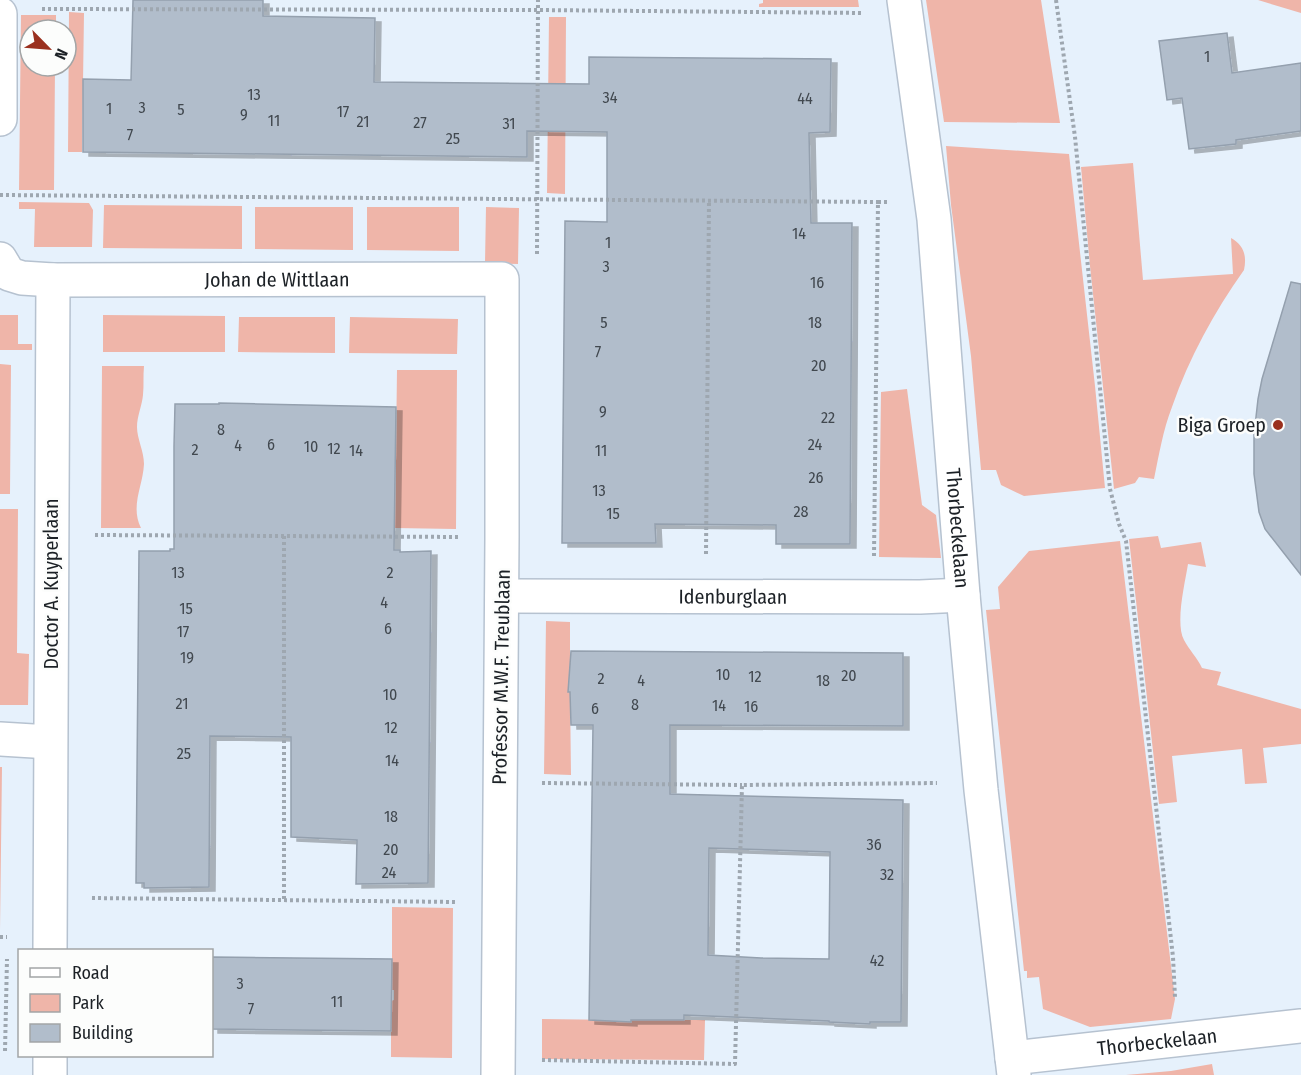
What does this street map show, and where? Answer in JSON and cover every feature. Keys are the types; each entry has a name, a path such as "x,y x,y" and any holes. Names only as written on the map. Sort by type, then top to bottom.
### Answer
{"street":[{"name":"Thorbeckelaan","path":"904,2 934,219 963,595 981,790 1013,1066 1179,1039 1301,1026"},
{"path":"0,25 0,118"},
{"path":"0,259 9,274 22,278 52,280"},
{"name":"Johan de Wittlaan","path":"52,280 502,279"},
{"name":"Professor M.W.F. Treublaan","path":"498,1067 502,279"},
{"name":"Doctor A. Kuyperlaan","path":"50,949 52,280"},
{"name":"Idenburglaan","path":"502,597 920,597 963,595"},
{"path":"0,739 50,742"},
{"path":"50,1057 50,1075"}],"path":[{"path":"536,200 538,0"},
{"path":"1056,0 1075,137 1110,489 1126,541 1173,957 1179,1039"},
{"path":"36,9 868,13 904,2"},
{"path":"0,195 894,202"},
{"path":"706,596 709,201"},
{"path":"874,596 878,202"},
{"path":"51,534 502,537"},
{"path":"284,536 284,900"},
{"path":"500,783 742,785 942,783"},
{"path":"498,1067 735,1064 742,785"},
{"path":"50,899 499,901"},
{"path":"0,937 7,937"},
{"path":"0,984 6,984"}],"green space":[{"path":"763,0 858,0 859,7 759,7"},
{"path":"926,0 1041,0 1060,123 944,122"},
{"path":"1258,0 1301,0 1301,13"},
{"path":"69,12 84,13 82,152 68,152 69,78 78,78 78,18 69,18"},
{"path":"21,15 56,15 56,18 21,18"},
{"path":"549,17 566,17 565,194 547,193"},
{"path":"20,78 55,78 54,190 19,190"},
{"path":"946,146 1069,154 1105,488 1024,496 1001,485 996,470 981,470 971,356 951,205"},
{"path":"1133,163 1143,280 1233,274 1231,238 1242,248 1245,265 1222,302 1186,371 1166,425 1154,479 1139,477 1135,483 1114,489 1081,167"},
{"path":"19,202 89,203 93,210 92,247 34,247 35,209 19,209"},
{"path":"104,205 242,206 242,249 103,248"},
{"path":"255,207 353,207 353,250 255,249"},
{"path":"367,207 459,207 459,251 367,250"},
{"path":"486,207 519,208 518,264 485,263"},
{"path":"0,315 18,315 18,344 32,344 32,350 0,350"},
{"path":"103,315 225,316 225,352 103,352"},
{"path":"239,317 335,317 335,353 238,352"},
{"path":"350,317 458,319 457,354 349,353"},
{"path":"0,364 11,365 10,494 0,494"},
{"path":"102,366 144,366 143,395 137,427 144,464 137,504 141,528 101,528"},
{"path":"397,370 457,370 456,529 395,528"},
{"path":"907,389 922,505 936,515 941,558 879,557 881,392"},
{"path":"0,509 18,509 17,653 29,654 28,705 0,705"},
{"path":"1158,536 1161,548 1201,542 1206,567 1188,564 1180,624 1184,640 1202,668 1221,672 1217,685 1301,709 1301,744 1263,748 1267,783 1245,784 1242,749 1172,756 1177,802 1159,804 1129,539"},
{"path":"1120,541 1175,999 1171,1019 1090,1027 1043,1009 1039,977 1027,978 1027,971 1024,971 986,610 1000,609 998,587 1029,551"},
{"path":"546,621 570,622 568,692 570,692 571,775 544,774"},
{"path":"0,767 2,767 0,930"},
{"path":"392,907 453,908 452,1058 391,1057 391,1001 394,1000"},
{"path":"542,1019 620,1020 620,1022 705,1020 704,1060 542,1059"},
{"path":"1212,1064 1214,1075 1126,1075 1171,1071"}],"building":[{"path":"133,0 263,0 263,16 375,18 374,82 589,84 589,57 831,59 830,132 809,133 811,223 852,223 850,544 776,544 776,525 655,524 656,543 562,543 565,221 607,222 607,132 527,131 527,157 83,152 83,79 131,80"},
{"path":"1227,33 1232,73 1301,63 1301,131 1236,140 1236,144 1189,149 1182,98 1167,100 1159,41"},
{"name":"Biga Groep","path":"1291,282 1301,284 1301,575 1265,529 1259,512 1254,474 1254,435 1258,399"},
{"path":"175,404 396,407 394,550 400,550 400,552 431,551 428,883 356,884 357,840 291,837 291,737 210,736 209,887 144,888 144,883 136,883 139,551 174,549"},
{"path":"571,651 903,653 903,726 670,725 670,794 903,800 901,1022 870,1022 870,1024 684,1015 684,1020 631,1020 631,1022 589,1020 593,725 571,725 570,692 568,692","holes":["709,848 830,852 829,959 708,955"]},
{"path":"213,957 392,959 391,1031 213,1029"}],"place":[{"name":"Biga Groep","path":"1278,425"}]}
